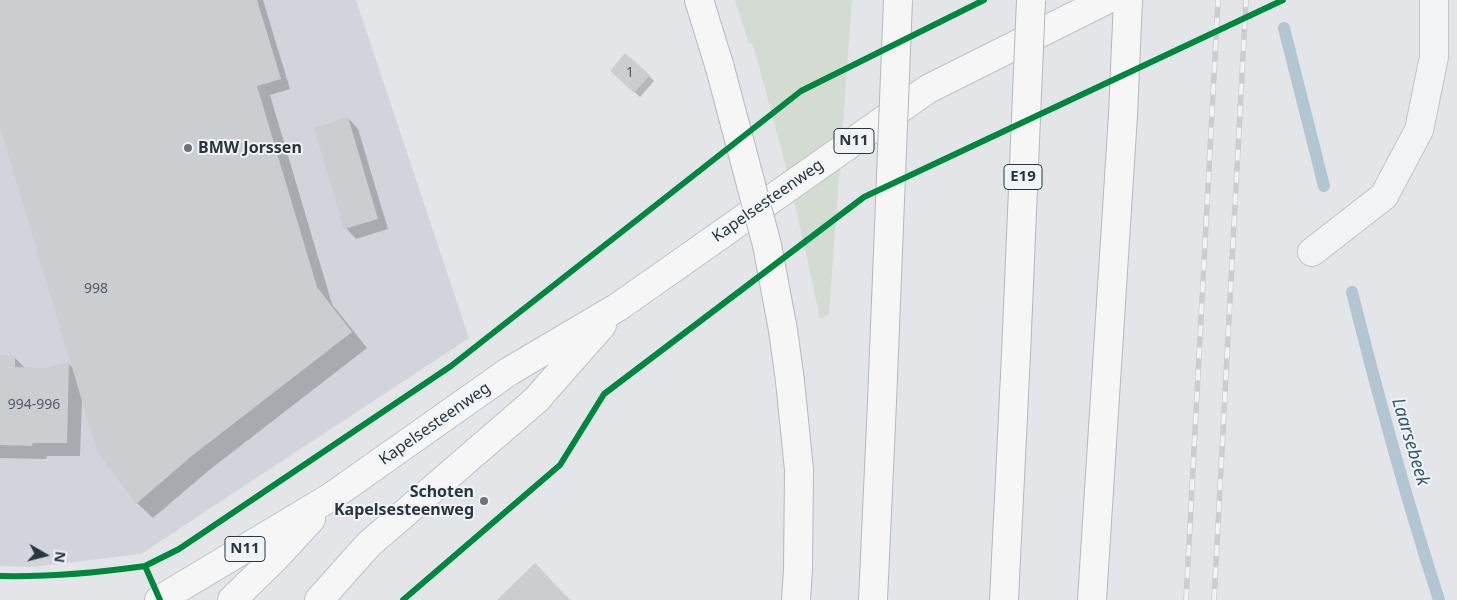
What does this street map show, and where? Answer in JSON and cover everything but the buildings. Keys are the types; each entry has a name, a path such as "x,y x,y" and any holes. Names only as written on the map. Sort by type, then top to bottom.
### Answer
{"main road":[{"path":"699,0 720,68 767,245 790,381 799,470 796,600"},
{"path":"873,600 898,0"},
{"name":"E19","path":"1004,600 1031,0"},
{"name":"Kapelsesteenweg","path":"159,600 331,497 508,372 618,307 928,89 1106,0"},
{"path":"1092,600 1123,116 1128,0"},
{"name":"Kapelsesteenweg","path":"319,600 368,544 536,400 618,307"},
{"name":"Kapelsesteenweg","path":"232,600 275,558 331,497"},
{"name":"N11","path":"345,600 368,544"}],"lane":[{"path":"1312,252 1384,196 1419,130 1434,57 1434,0"}],"shaded area":[{"path":"0,0 356,0 469,338 141,554 33,567 0,566"},
{"path":"735,0 852,0 829,314 820,319 771,111 752,43 749,44"}],"waterway":[{"name":"Laarsebeek","path":"1284,28 1324,186"},
{"name":"Laarsebeek","path":"1352,292 1393,447 1439,600"}],"railway":[{"path":"1186,600 1218,0"},
{"path":"1214,600 1246,0"}],"cycle path":[{"path":"145,566 179,549 451,366 801,91 984,0"},
{"path":"403,600 560,465 604,394 864,197 1283,0"},
{"path":"0,576 73,574 145,566 160,600"}],"place":[{"name":"BMW Jorssen","path":"188,148"},
{"name":"Schoten Kapelsesteenweg","path":"484,501"}]}
